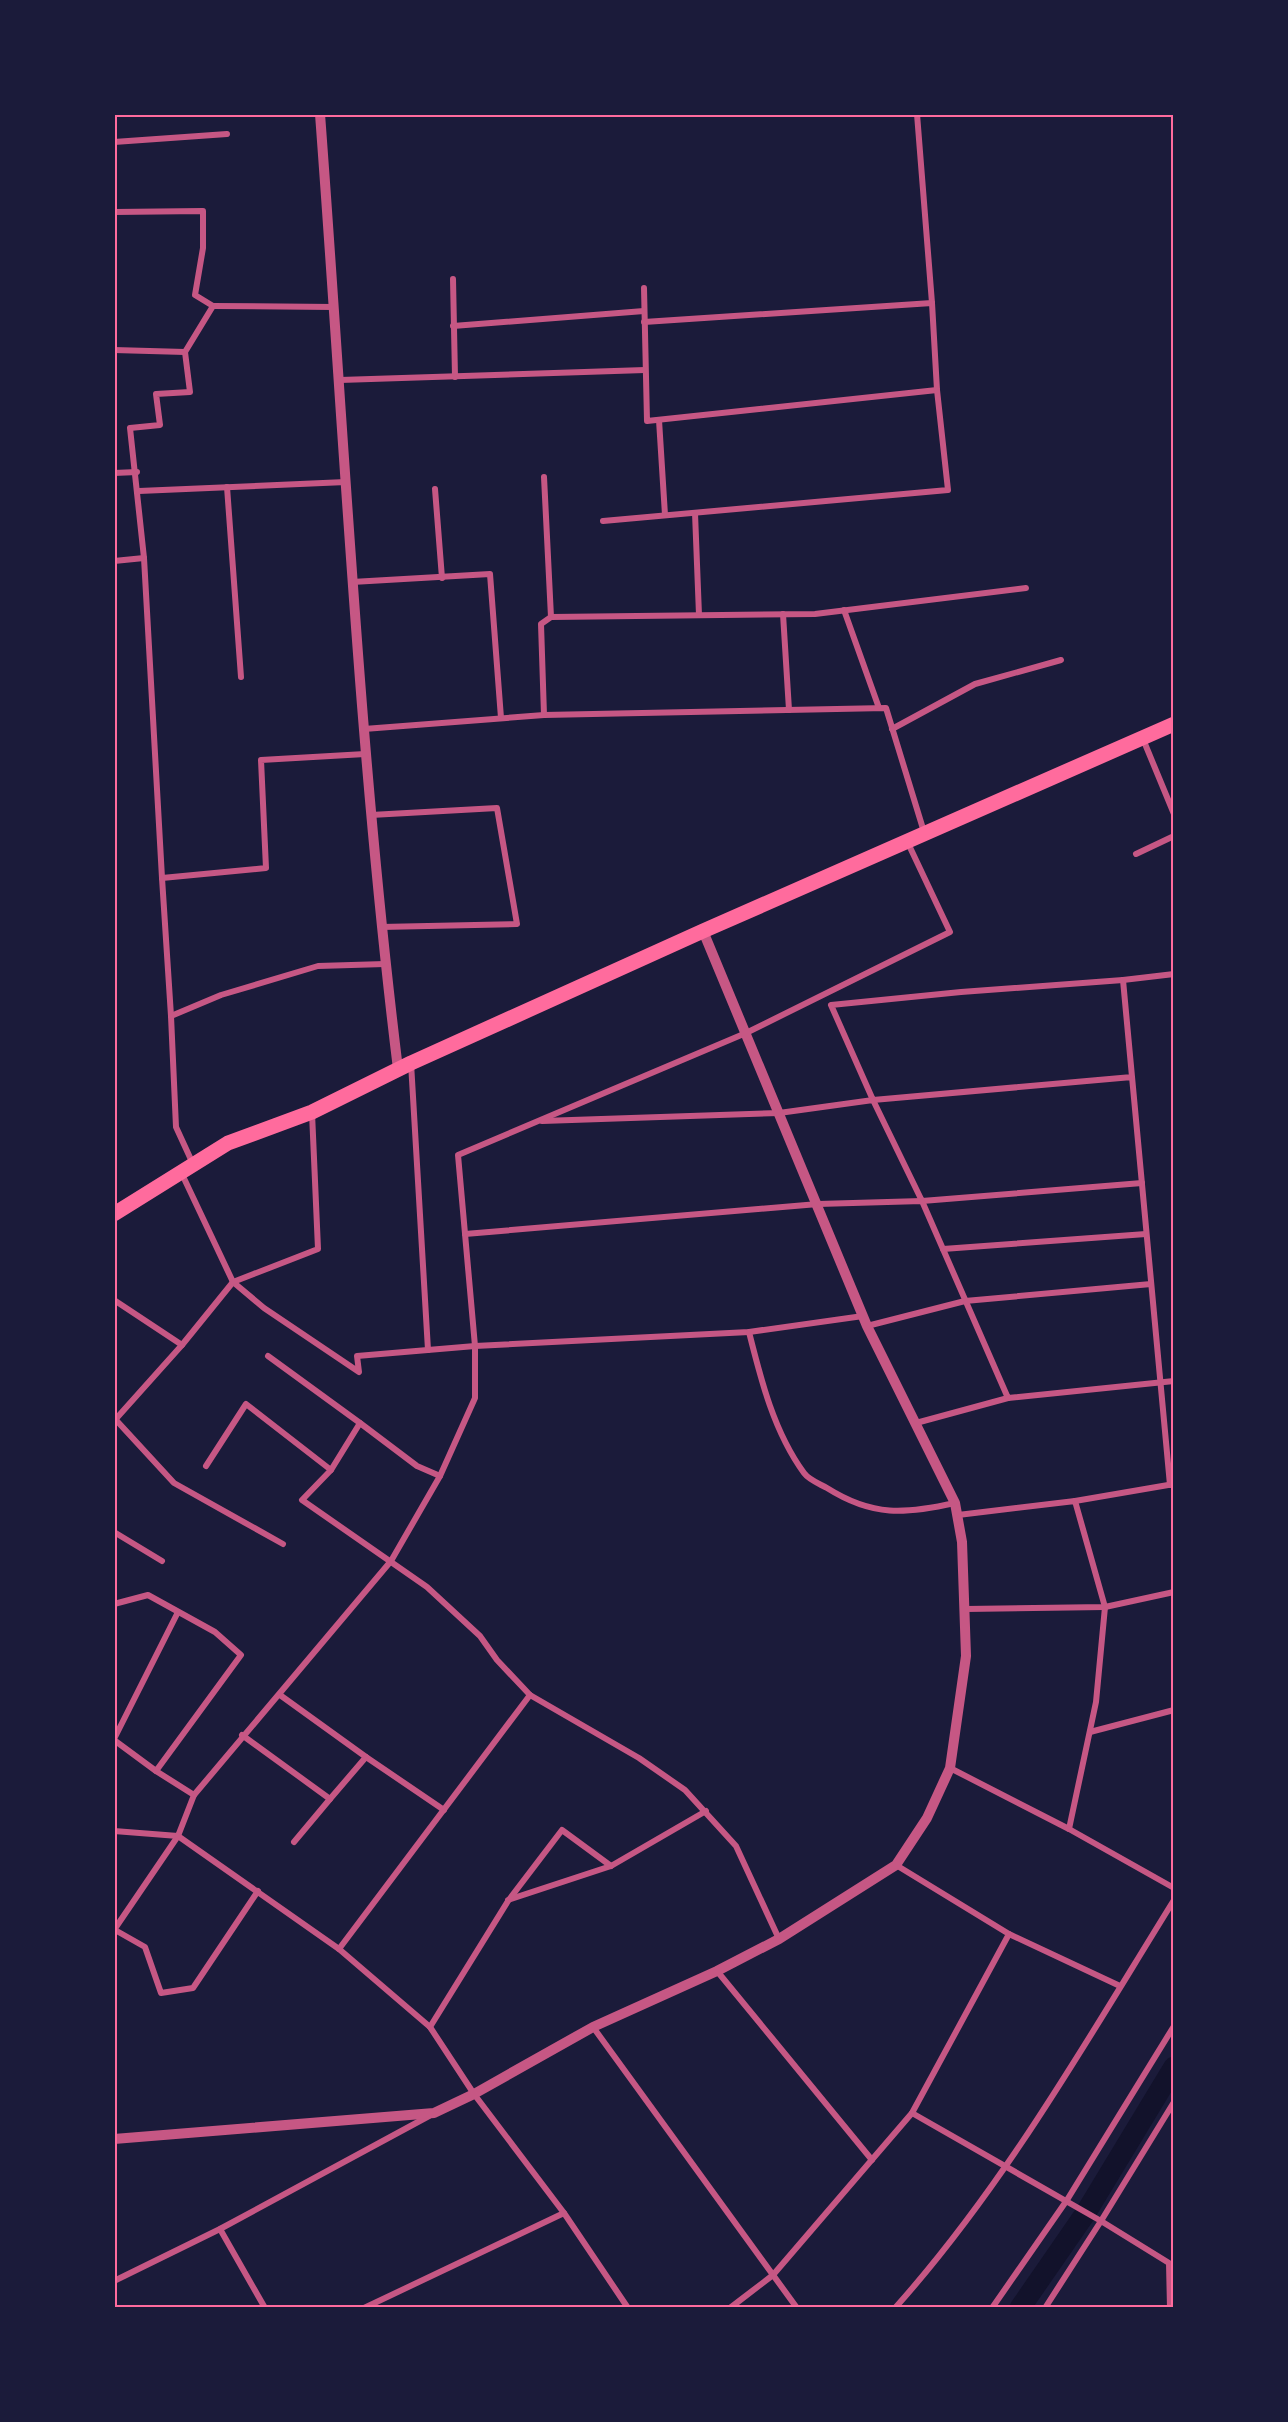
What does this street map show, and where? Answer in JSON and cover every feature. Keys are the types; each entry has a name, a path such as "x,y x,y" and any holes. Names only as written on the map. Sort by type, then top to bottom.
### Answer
{"main road":[{"path":"114,1214 228,1143 312,1112 404,1066 703,931 1174,724"}],"street":[{"path":"320,114 340,380 352,582 380,927 404,1066 428,1350"},
{"path":"603,521 948,490 937,390 917,114"},
{"path":"114,142 227,134"},
{"path":"114,212 204,211 203,248 195,295 213,306 334,307"},
{"path":"453,279 455,377"},
{"path":"644,288 647,422 937,390"},
{"path":"644,322 932,303"},
{"path":"213,306 185,352 190,392 156,394 160,425 130,428 137,472 144,558 176,1126 188,1168 233,1282 264,1308 359,1372 357,1356 475,1346 749,1332 865,1321 965,1301 1151,1284"},
{"path":"453,326 644,311"},
{"path":"114,350 185,352"},
{"path":"340,380 645,370"},
{"path":"660,420 664,515"},
{"path":"114,473 137,472"},
{"path":"544,477 551,617"},
{"path":"139,491 346,482"},
{"path":"227,487 241,677"},
{"path":"435,489 442,578"},
{"path":"695,513 699,615"},
{"path":"114,561 144,558"},
{"path":"352,582 490,574 501,718"},
{"path":"544,715 541,624 551,617 783,614 844,610 1026,588"},
{"path":"844,610 879,708"},
{"path":"783,614 789,710"},
{"path":"892,729 975,684 1061,660"},
{"path":"363,729 544,715 886,708 924,833"},
{"path":"1143,738 1174,814"},
{"path":"162,878 266,868 261,760 365,754"},
{"path":"371,815 497,808 517,924 380,927"},
{"path":"1136,854 1174,836"},
{"path":"258,1891 193,1988 161,1993 145,1947 114,1930 178,1836 194,1795 242,1735 280,1695 391,1561 440,1476 475,1398 475,1346 459,1155 746,1033 950,932 907,841"},
{"path":"114,2281 220,2229 434,2113 474,2094 593,2027 717,1971 779,1938 896,1865 927,1818 950,1768 966,1656 966,1609 955,1503 865,1321 703,931"},
{"path":"171,1016 221,995 318,966 385,964"},
{"path":"831,1005 1174,974"},
{"path":"958,1515 1075,1501 1172,1484 1160,1382 1123,980"},
{"path":"825,992 873,1100 922,1201 1008,1398"},
{"path":"539,1121 779,1113 873,1100 1132,1077"},
{"path":"283,1544 174,1483 115,1421 182,1345 233,1282 318,1249 312,1112"},
{"path":"465,1234 818,1204 922,1201 1142,1184"},
{"path":"943,1249 1146,1234"},
{"path":"114,1300 182,1345"},
{"path":"749,1332 761,1380 780,1432 806,1475 842,1497 888,1512 919,1511 955,1503"},
{"path":"268,1356 417,1466 440,1476"},
{"path":"916,1423 1008,1398 1174,1382"},
{"path":"206,1466 246,1404 332,1470"},
{"path":"360,1423 332,1470 302,1500 427,1587 480,1636 497,1660 530,1695 639,1758 685,1790 736,1845 779,1938"},
{"path":"1069,1829 1096,1702 1105,1606 1075,1501"},
{"path":"114,1532 162,1561"},
{"path":"966,1609 1105,1606 1174,1592"},
{"path":"114,1604 148,1596 215,1632 241,1654 156,1771"},
{"path":"178,1612 114,1739 156,1771 194,1795"},
{"path":"280,1695 444,1810"},
{"path":"339,1949 530,1695"},
{"path":"1090,1732 1174,1710"},
{"path":"242,1735 330,1799"},
{"path":"294,1842 366,1757"},
{"path":"950,1768 1069,1829 1174,1888"},
{"path":"508,1900 611,1866 706,1811"},
{"path":"430,2026 508,1900 562,1830 611,1866"},
{"path":"114,1831 178,1836 339,1949 430,2026 474,2094 564,2213 628,2308"},
{"path":"896,1865 1009,1934 1120,1986"},
{"path":"895,2308 930,2269 1005,2168 1174,1900"},
{"path":"730,2308 773,2275 912,2113 1009,1934"},
{"path":"717,1971 872,2160"},
{"path":"992,2308 1067,2200 1174,2026"},
{"path":"593,2027 797,2308"},
{"path":"1045,2308 1174,2102"},
{"path":"114,2139 434,2113"},
{"path":"912,2113 1005,2168 1067,2200 1169,2263 1170,2308"},
{"path":"364,2308 564,2213"},
{"path":"220,2229 265,2308"}],"waterway":[{"path":"1020,2308 1085,2214 1174,2067"}]}
